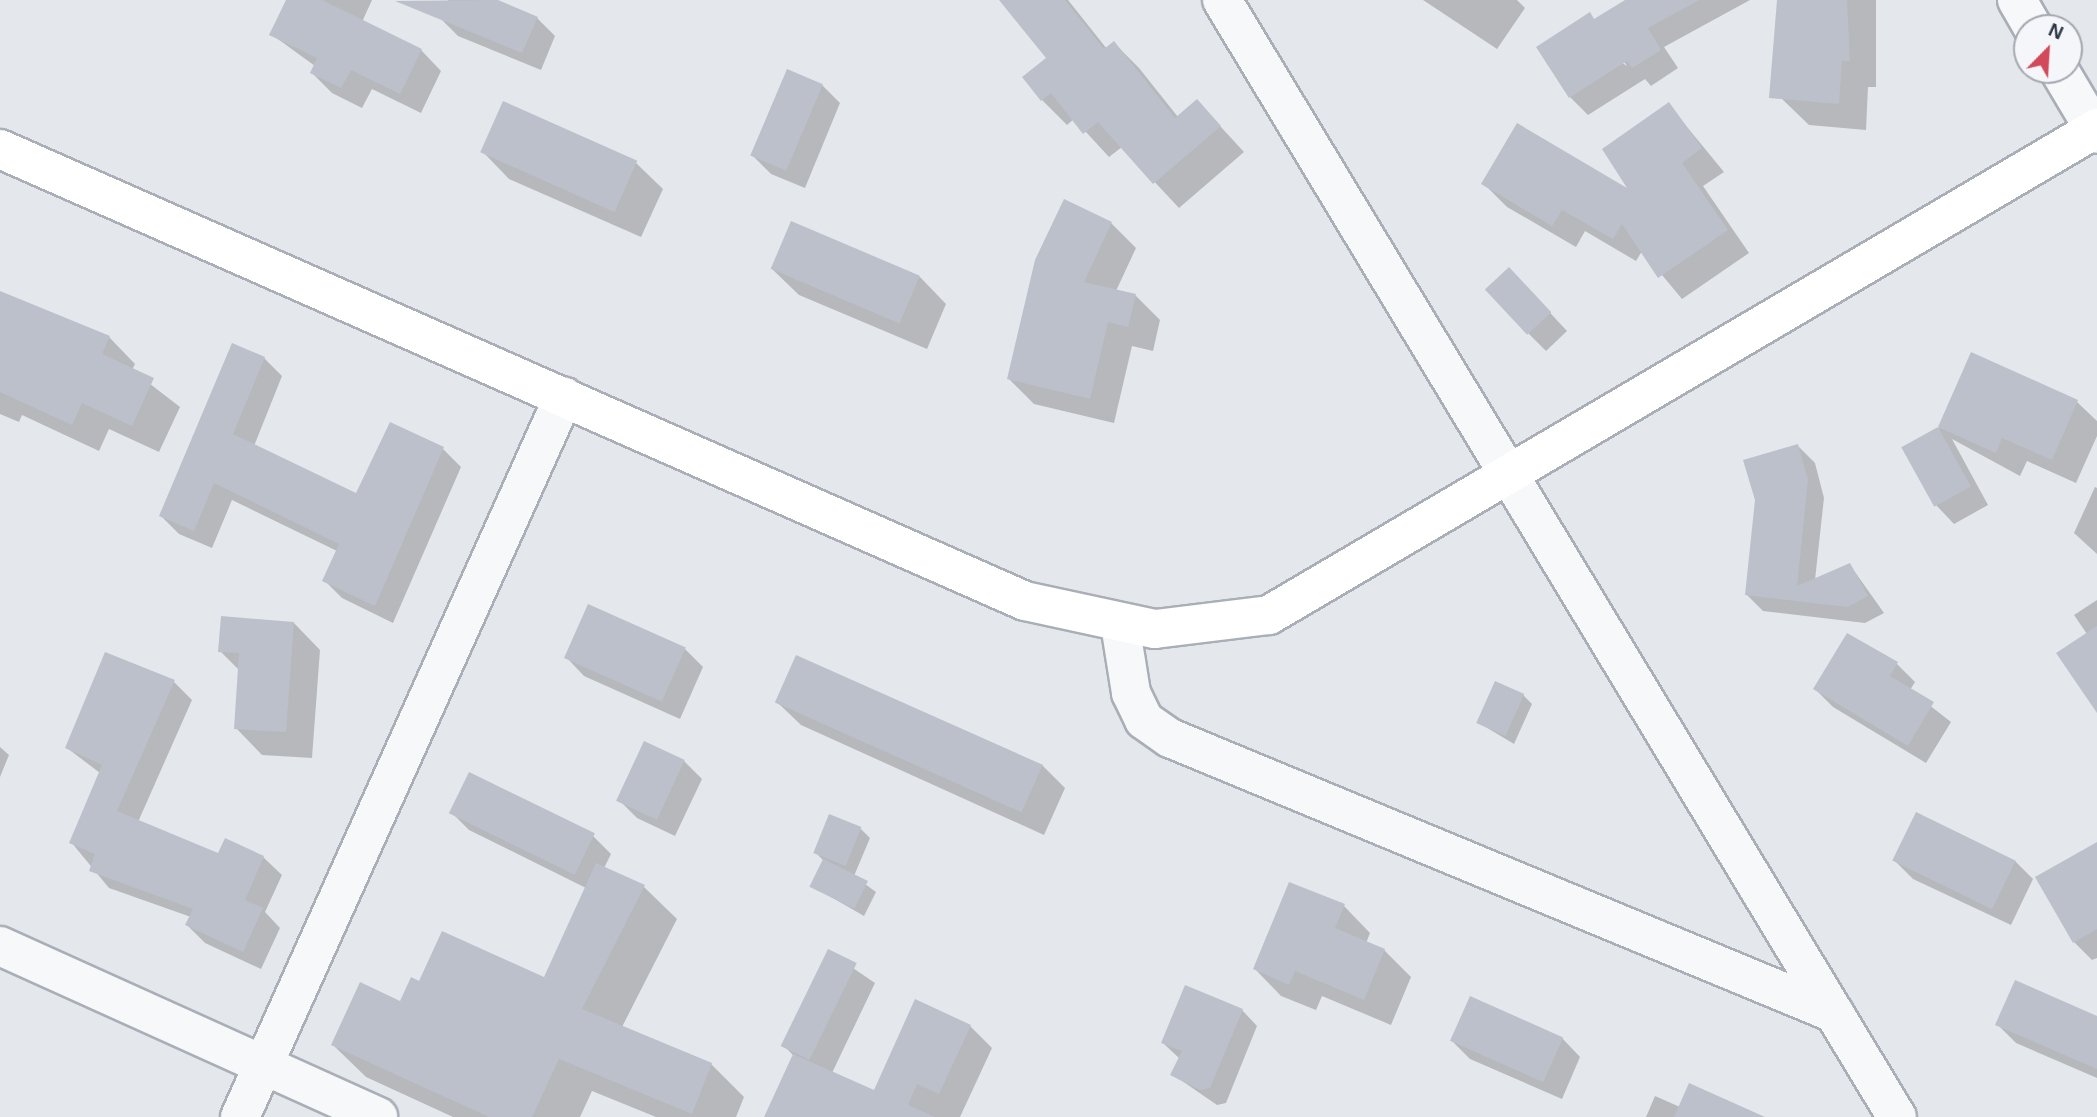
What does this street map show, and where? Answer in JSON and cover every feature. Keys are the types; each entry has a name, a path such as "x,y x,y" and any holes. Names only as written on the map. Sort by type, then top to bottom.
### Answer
{"street":[{"path":"1222,0 1897,1117"},
{"path":"0,149 1025,601 1119,624 1217,625 1269,615 1511,477 2096,130 2068,84"},
{"path":"240,1117 564,396"},
{"path":"1119,624 1130,693 1144,720 1170,738 1834,1013"},
{"path":"0,946 263,1068 378,1117"}],"building":[{"path":"286,0 322,0 422,49 400,94 351,70 341,88 310,73 317,58 269,35"},
{"path":"498,0 538,17 522,53 395,1"},
{"path":"999,0 1065,0 1104,49 1114,41 1175,118 1197,99 1221,126 1153,184 1098,122 1083,134 1051,93 1041,101 1022,77 1046,58"},
{"path":"1625,0 1699,0 1648,28 1661,50 1632,68 1627,61 1569,98 1536,47 1590,12 1594,19"},
{"path":"1777,0 1847,0 1850,61 1842,61 1839,104 1769,98"},
{"path":"787,69 823,84 786,171 750,156"},
{"path":"503,101 637,161 615,212 480,152"},
{"path":"1669,102 1702,148 1682,163 1728,230 1658,278 1622,224 1613,239 1562,210 1552,226 1481,184 1517,123 1627,188 1602,149"},
{"path":"1064,199 1112,222 1084,282 1136,294 1128,327 1108,322 1090,399 1007,379 1035,260"},
{"path":"791,221 920,276 900,324 771,269"},
{"path":"1509,267 1551,312 1527,335 1485,290"},
{"path":"0,291 110,336 102,354 154,378 132,426 82,403 72,425 0,392"},
{"path":"232,343 265,357 233,434 356,493 390,422 444,447 375,606 322,581 339,544 214,483 194,531 159,516"},
{"path":"1971,352 2078,400 2052,460 2002,438 1996,453 1938,427"},
{"path":"1938,427 1971,486 1934,507 1901,447"},
{"path":"1798,444 1808,480 1797,586 1850,563 1868,596 1847,607 1745,595 1755,500 1743,460"},
{"path":"588,604 686,648 662,701 564,658"},
{"path":"221,616 294,622 286,732 234,729 239,653 218,652"},
{"path":"2097,626 2097,713 2056,653"},
{"path":"1847,633 1898,662 1890,676 1934,702 1908,746 1813,689"},
{"path":"105,652 175,680 117,811 218,853 225,838 264,856 245,900 263,908 243,952 185,925 193,909 89,871 95,854 69,843 102,765 65,748"},
{"path":"796,655 1043,765 1022,812 775,703"},
{"path":"1495,681 1524,694 1506,736 1476,723"},
{"path":"644,741 685,760 657,820 616,801"},
{"path":"469,772 595,833 575,875 449,813"},
{"path":"1916,812 2016,861 1992,909 1892,861"},
{"path":"829,814 861,827 846,866 813,853"},
{"path":"2097,842 2097,929 2073,943 2035,877"},
{"path":"823,859 868,881 854,909 809,887"},
{"path":"596,863 645,885 582,1009 712,1063 692,1114 559,1059 532,1117 489,1117 331,1045 360,982 400,1001 411,977 419,981 442,931 544,977"},
{"path":"1289,882 1345,904 1335,928 1385,949 1364,1000 1295,971 1289,985 1253,969"},
{"path":"828,949 857,963 809,1060 781,1046"},
{"path":"2015,980 2097,1016 2097,1069 1995,1025"},
{"path":"1185,985 1243,1009 1210,1088 1200,1090 1170,1075 1182,1051 1161,1043"},
{"path":"1470,996 1563,1037 1543,1082 1450,1041"},
{"path":"915,999 971,1025 939,1094 917,1084 908,1105 935,1117 764,1117 793,1054 874,1090"},
{"path":"1689,1083 1765,1117 1674,1117"}]}
